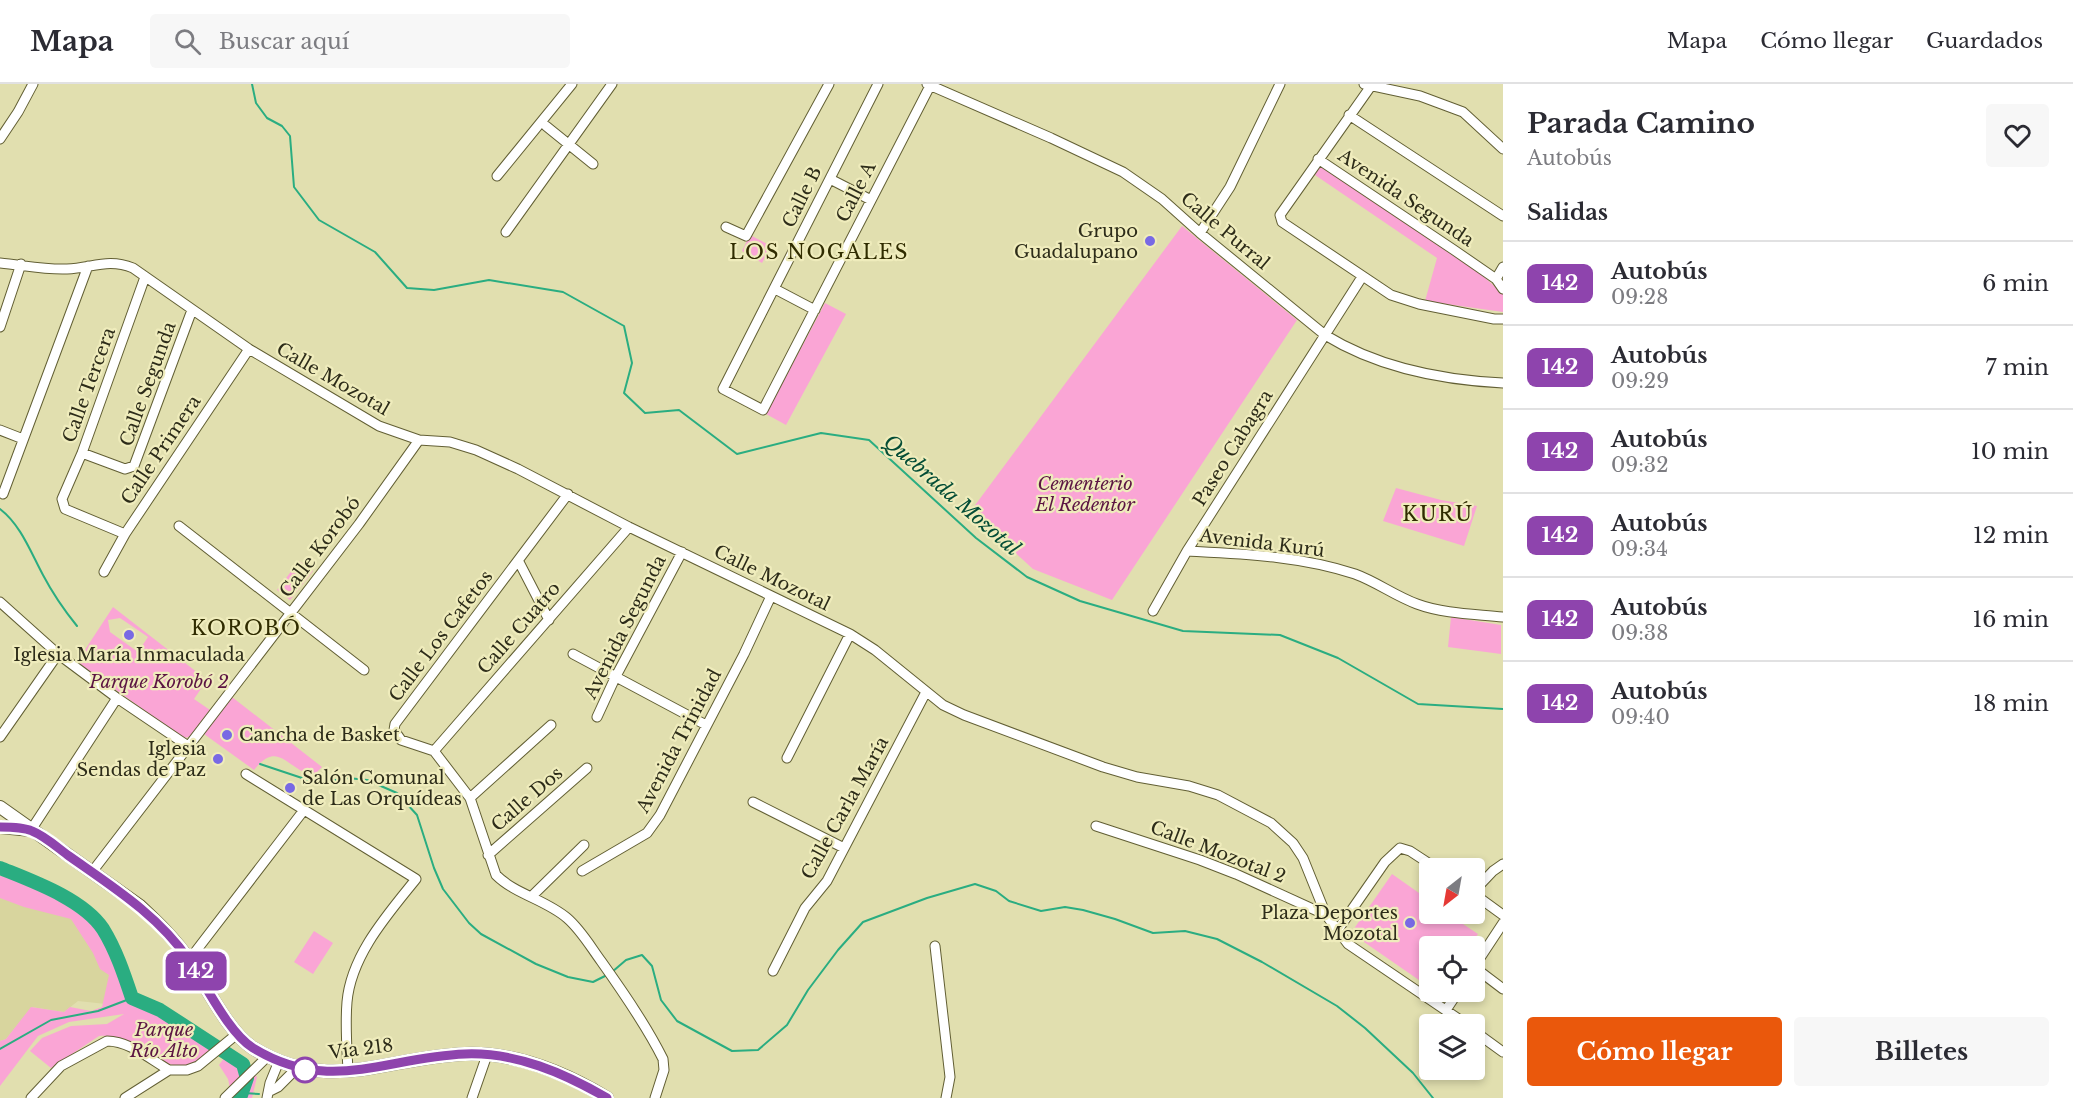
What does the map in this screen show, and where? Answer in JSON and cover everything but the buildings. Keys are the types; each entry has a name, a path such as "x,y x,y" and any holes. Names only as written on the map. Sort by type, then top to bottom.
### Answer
{"main road":[{"name":"Vía 218","path":"0,807 140,906 158,923 189,960 232,1038 297,1068 319,1072 348,1071 465,1054 526,1061 607,1098"},
{"path":"0,827 31,830"}],"street":[{"path":"0,139 33,84"},
{"path":"497,176 572,84"},
{"path":"506,232 612,84"},
{"path":"726,227 746,236 829,84"},
{"name":"Calle B","path":"763,410 723,389 878,84"},
{"name":"Calle Purral","path":"929,84 1123,172 1162,200 1324,335 1364,357 1456,378 1503,382"},
{"name":"Calle A","path":"763,410 929,84"},
{"path":"1200,233 1230,187 1280,84"},
{"path":"1503,149 1463,112 1420,96 1367,85 1349,115 1280,214 1282,222 1391,295 1419,304 1503,319"},
{"path":"1349,115 1503,216"},
{"path":"546,126 593,164"},
{"name":"Avenida Segunda","path":"1318,159 1496,279 1503,289"},
{"path":"830,178 871,200"},
{"name":"Calle Mozotal","path":"0,263 59,269 120,263 133,268 249,349 379,426 419,440 450,442 476,450 568,494 629,527 850,634 875,650 943,705 1065,754 1137,777 1189,786 1218,795 1271,823 1293,843 1303,858 1326,915 1336,932 1348,944 1452,1014"},
{"path":"0,327 21,264"},
{"path":"3,494 88,266"},
{"path":"1496,279 1503,267"},
{"name":"Calle Tercera","path":"125,534 69,512 62,505 62,499 82,453 146,277"},
{"path":"1324,335 1362,277"},
{"path":"775,289 815,309"},
{"name":"Calle Segunda","path":"82,453 125,469 131,468 136,462 192,310"},
{"name":"Paseo Cabagra","path":"1153,611 1187,551 1324,335"},
{"name":"Calle Primera","path":"104,572 125,534 249,349"},
{"path":"0,430 23,439"},
{"name":"Calle Korobó","path":"92,872 359,524 419,440"},
{"name":"Calle Los Cafetos","path":"434,751 401,740 394,730 395,724 568,494"},
{"path":"178,526 363,670"},
{"name":"Calle Cuatro","path":"434,751 629,527"},
{"name":"Avenida Kurú","path":"1187,551 1307,561 1357,575 1401,598 1434,609 1503,617"},
{"name":"Avenida Segunda","path":"597,717 615,678 682,552"},
{"path":"519,562 549,620"},
{"name":"Avenida Trinidad","path":"582,871 647,833 660,815 744,654 771,596"},
{"path":"1,604 58,654 117,698 188,746"},
{"path":"787,758 850,634"},
{"path":"0,737 58,654"},
{"path":"573,654 706,725"},
{"name":"Calle Carla María","path":"773,970 805,908 827,881 926,692"},
{"path":"31,830 117,698"},
{"path":"470,798 551,725"},
{"path":"434,751 470,798 496,875 504,883 532,896 565,916 578,928 656,1045 663,1059 664,1070 655,1098"},
{"name":"Calle Dos","path":"489,855 587,768"},
{"path":"246,774 416,879 380,926 362,956 353,977 347,1000 348,1071"},
{"path":"753,802 844,848"},
{"path":"189,960 304,810"},
{"name":"Calle Mozotal 2","path":"1096,826 1209,863 1326,915"},
{"path":"532,896 584,845"},
{"path":"1336,932 1385,862 1400,848 1421,858"},
{"path":"1485,880 1503,864"},
{"path":"1485,901 1503,915"},
{"path":"1485,950 1503,923"},
{"path":"935,946 950,1077 946,1098"},
{"path":"1485,975 1503,989"},
{"path":"1446,1010 1451,1002"},
{"path":"31,1098 61,1066 107,1041 128,1045 169,1070 188,1070 198,1066 232,1038"},
{"path":"1485,1039 1503,1052"},
{"path":"472,1098 487,1055"},
{"path":"225,1098 253,1070 274,1058"},
{"path":"268,1095 274,1058"},
{"path":"268,1095 297,1068"},
{"path":"125,1098 169,1070"}],"shaded area":[{"path":"0,884 91,928 113,985 106,1004 78,1001 64,1012 32,1007 6,1039 0,1041"}],"green space":[{"path":"1318,164 1482,275 1503,294 1503,312 1425,301 1437,258 1312,173"},
{"name":"Cementerio El Redentor","path":"1182,226 1297,320 1112,600 1033,569 970,512"},
{"path":"750,235 771,246 762,263 742,251"},
{"path":"825,303 846,314 786,425 766,414"},
{"path":"1396,488 1441,500 1477,506 1464,546 1383,521"},
{"path":"299,561 313,571 290,600 277,590"},
{"name":"Parque Korobó 2","path":"113,607 207,680 194,699 210,710 189,737 183,738 77,662","holes":["120,618 148,637 138,652 110,632 108,620"]},
{"path":"1451,617 1501,625 1501,654 1448,647"},
{"path":"232,697 322,767 314,775 277,756 263,761 254,770 204,734"},
{"name":"Plaza Deportes Mozotal","path":"1392,874 1419,893 1419,924 1463,924 1478,934 1476,936 1419,936 1419,980 1351,933"},
{"name":"Parque Río Alto","path":"0,876 27,879 80,906 101,927 115,951 121,975 137,996 156,1004 199,1033 219,1042 212,1047 214,1049 193,1064 176,1066 124,1040 99,1036 51,1068 30,1051 42,1038 71,1026 107,1024 124,1014 69,1022 38,1036 0,1086 0,1041 6,1039 31,1007 64,1012 70,1007 91,1011 102,1007 109,975 100,969 93,953 71,919 24,907 0,898"},
{"path":"314,931 333,943 313,974 294,962"},
{"path":"230,1050 257,1077 252,1098 228,1098 231,1093 228,1079 219,1065"}],"waterway":[{"name":"Quebrada Mozotal","path":"252,84 256,103 267,118 282,126 290,136 294,187 319,220 375,252 407,288 434,290 489,280 563,292 624,326 632,363 624,393 645,413 679,410 737,454 821,433 869,440 976,538 1027,577 1080,601 1183,631 1280,635 1338,658 1418,704 1503,709"},
{"path":"0,509 20,531 51,589 77,626"},
{"path":"260,764 317,783 348,778 367,780 397,793 417,815 443,889 469,923 481,934 536,964 568,977 593,982 607,975"},
{"path":"0,868 56,892 94,918 112,945 132,998 160,1010 243,1064 247,1078 240,1098"},
{"path":"612,972 626,960 642,955 652,966 661,1000 677,1021 732,1051 758,1050 787,1025 808,990 838,950 863,922 927,898 975,884 996,891 1009,901 1041,911 1065,907 1115,919 1153,933 1185,931 1217,939 1262,962 1337,1006 1365,1028 1413,1073 1433,1098"},
{"path":"0,1049 51,1020 98,1011 132,998"},
{"path":"243,1093 259,1094"}],"bus line":[{"name":"142","path":"0,827 31,830 140,906 177,943 237,1034 251,1047 279,1061 297,1068 319,1072 348,1071 465,1054 487,1055 526,1061 607,1098"}],"place":[{"name":"Grupo Guadalupano","path":"1150,241"},
{"name":"Iglesia María Inmaculada","path":"129,635"},
{"name":"Cancha de Basket","path":"227,735"},
{"name":"Iglesia Sendas de Paz","path":"218,759"},
{"name":"Salón Comunal de Las Orquídeas","path":"290,788"},
{"name":"Plaza Deportes Mozotal","path":"1410,923"}],"district":[{"name":"LOS NOGALES","path":"819,252"},
{"name":"KURÚ","path":"1438,514"},
{"name":"KOROBÓ","path":"246,628"}]}
